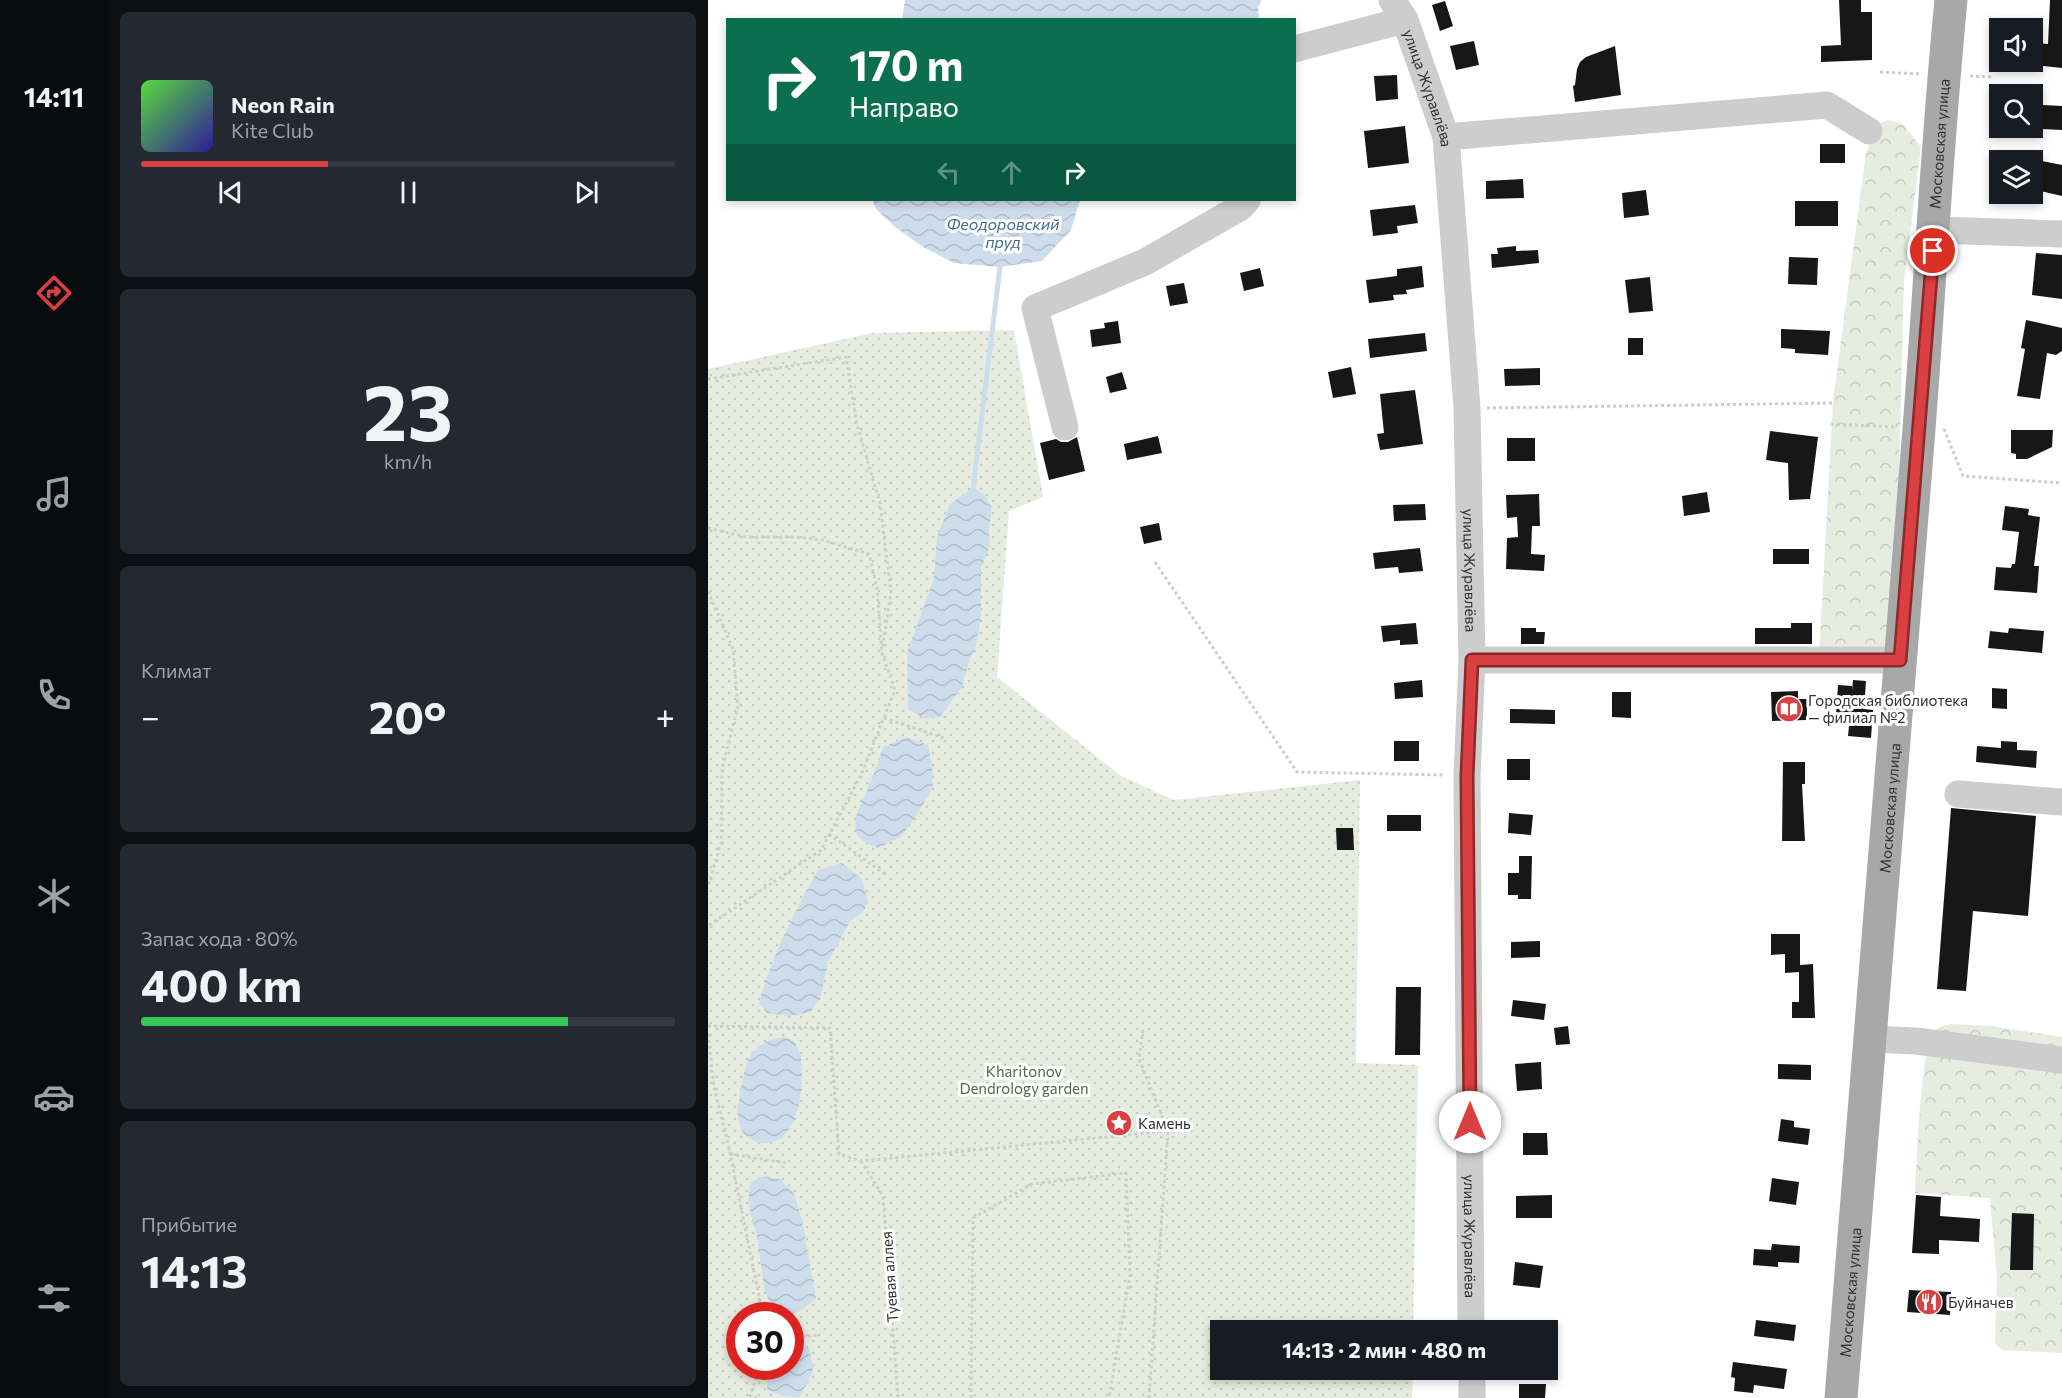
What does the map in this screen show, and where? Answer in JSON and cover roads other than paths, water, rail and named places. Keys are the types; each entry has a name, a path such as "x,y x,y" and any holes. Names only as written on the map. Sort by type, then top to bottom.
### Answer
{"main road":[{"name":"Московская улица","path":"1841,1398 1872,1039 1934,230 1943,75 1951,0"}],"street":[{"path":"1296,48 1399,10"},
{"name":"улица Журавлёва","path":"1399,10 1446,137 1467,408 1472,660 1467,776 1471,1320"},
{"path":"1446,137 1827,105 1869,131"},
{"path":"1065,427 1035,308 1145,262 1242,207 1246,201"},
{"path":"1934,230 2062,234"},
{"path":"1472,660 1900,660"},
{"path":"1958,794 2062,802"},
{"path":"1872,1039 1916,1041 2062,1060"},
{"path":"1472,1380 1472,1398"}],"water":[{"path":"905,0 1262,0 1258,7 1259,18 902,18"},
{"name":"Феодоровский пруд","path":"872,201 1080,201 1071,230 1042,261 1000,267 954,263 923,247 894,226 877,210"},
{"path":"973,488 984,494 992,507 989,528 990,546 981,568 981,617 976,646 962,687 940,717 924,718 908,709 907,653 934,578 937,537 950,504"},
{"path":"907,737 928,745 933,787 915,818 900,837 879,848 860,838 855,824 857,816 883,747"},
{"path":"842,863 862,879 868,902 863,912 850,921 828,962 821,995 811,1012 789,1016 767,1013 759,1003 770,968 792,918 818,870"},
{"path":"784,1037 794,1041 801,1056 802,1078 798,1110 784,1136 763,1143 752,1140 744,1134 738,1116 740,1094 746,1066 753,1053 763,1044"},
{"path":"763,1176 780,1179 794,1194 802,1220 816,1298 804,1308 804,1302 769,1302 764,1287 757,1237 748,1203 750,1183"},
{"path":"804,1347 809,1349 814,1367 799,1397 783,1396 767,1390 768,1380 804,1380"}],"waterway":[{"path":"973,488 1000,267"}],"place":[{"name":"Городская библиотека — филиал №2","path":"1789,709"},
{"name":"Камень","path":"1119,1123"},
{"name":"Буйначев","path":"1929,1302"}],"park label":[{"name":"Kharitonov Dendrology garden","path":"1024,1080"}]}
